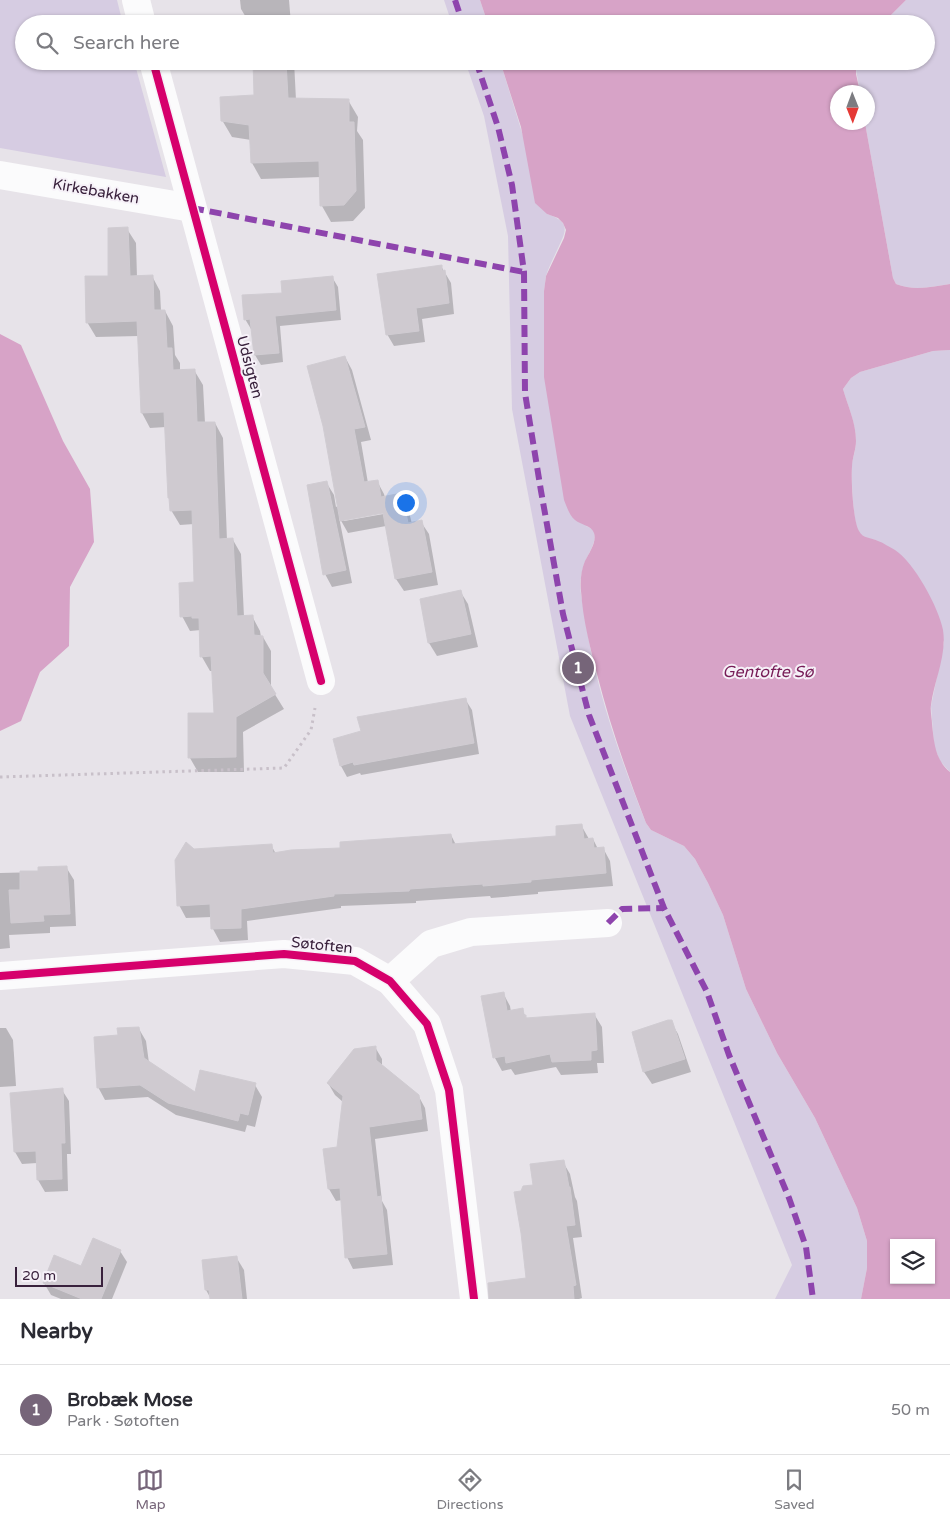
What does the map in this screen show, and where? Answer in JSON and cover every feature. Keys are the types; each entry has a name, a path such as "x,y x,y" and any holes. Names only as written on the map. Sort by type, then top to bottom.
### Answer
{"street":[{"path":"136,0 140,15"},
{"name":"Udsigten","path":"155,70 320,681"},
{"name":"Kirkebakken","path":"0,175 192,208"},
{"path":"390,981 431,944 471,932 608,923"},
{"name":"Søtoften","path":"0,976 284,954 355,961 390,981 427,1024 449,1090 474,1299"}],"path":[{"path":"0,777 284,768 312,730 320,681"}],"shaded area":[{"path":"0,0 117,0 121,15 15,15 15,70 136,70 166,177 0,148"},
{"path":"444,0 480,0 485,15 449,15"},
{"path":"906,0 950,0 950,284 923,288 896,284 893,278 866,130 875,130 875,85 859,85 856,70 935,70 935,15 891,15"},
{"path":"468,70 503,70 547,214 559,219 565,230 550,264 544,291 586,526 593,530 595,534 580,581 588,638 609,719 646,823 651,830 684,846 695,859 708,883 723,915 746,989 777,1053 815,1118 857,1208 867,1241 867,1268 861,1299 775,1299 792,1265 570,716 512,409 508,236 484,116"},
{"path":"950,350 950,772 940,761 934,746 931,706 944,642 876,540 862,536 857,528 852,478 856,434 843,389 851,378 860,372 933,351"}],"water":[{"path":"480,0 906,0 891,15 485,15"},
{"name":"Gentofte Sø","path":"503,70 856,70 858,85 830,85 830,130 866,130 893,278 896,284 909,287 923,288 950,284 950,350 933,351 860,372 851,378 843,389 856,434 852,481 854,510 859,531 865,537 895,550 910,564 931,598 943,630 943,649 931,710 936,750 941,762 950,772 950,1299 861,1299 867,1268 867,1241 857,1208 815,1118 777,1053 746,989 723,915 708,883 695,859 684,846 651,830 646,823 632,786 602,693 583,612 581,576 594,544 595,536 591,528 577,522 573,518 564,500 544,377 544,291 546,276 566,230 558,218 547,214 535,203 521,127"},
{"path":"0,334 21,345 63,441 90,489 94,542 70,587 69,646 40,672 21,721 0,731"}],"building":[{"path":"253,70 286,70 288,98 349,99 349,122 354,122 356,191 344,205 320,206 319,161 251,163 249,125 221,121 220,97 254,95"},
{"path":"128,227 130,276 153,275 154,310 165,310 167,348 172,348 173,370 195,369 197,422 215,422 219,539 233,538 237,616 253,615 254,635 263,636 263,673 276,694 236,717 236,757 188,758 188,713 214,713 211,656 200,657 199,618 192,618 192,616 180,617 179,583 194,582 192,510 170,511 164,412 141,413 137,321 86,323 85,276 108,276 108,228"},
{"path":"442,265 442,271 445,270 449,303 416,308 419,331 386,335 377,274"},
{"path":"333,276 336,310 275,316 279,353 254,355 250,319 244,320 242,295 282,293 281,281"},
{"path":"345,356 365,427 354,429 364,482 378,480 381,497 402,493 408,523 422,520 432,572 395,579 383,513 340,521 323,426 307,366"},
{"path":"327,481 346,570 323,575 307,485"},
{"path":"461,590 471,634 428,643 420,599"},
{"path":"466,698 474,743 354,765 353,762 340,766 333,739 361,731 357,717"},
{"path":"582,824 584,839 593,838 594,848 604,847 606,873 483,886 483,884 410,889 409,891 334,894 334,896 241,909 241,928 211,929 210,904 177,906 175,860 186,842 194,849 272,844 273,853 291,850 340,848 340,842 451,834 452,844 556,836 556,826"},
{"path":"67,866 70,914 43,915 44,921 11,923 9,890 20,890 20,871 38,871 38,867"},
{"path":"504,992 507,1011 523,1008 526,1018 595,1013 597,1050 591,1051 591,1060 552,1062 550,1054 506,1063 505,1056 493,1058 481,996"},
{"path":"672,1020 685,1059 643,1072 632,1032"},
{"path":"139,1027 144,1058 195,1092 200,1070 256,1083 248,1115 240,1113 238,1121 168,1103 140,1085 97,1088 94,1037 118,1035 117,1028"},
{"path":"376,1046 376,1060 419,1095 422,1119 369,1127 377,1197 381,1196 387,1254 345,1258 340,1188 328,1189 323,1149 337,1147 343,1096 327,1083 354,1049"},
{"path":"63,1088 65,1143 61,1143 62,1179 37,1180 36,1151 14,1152 10,1093"},
{"path":"564,1160 575,1225 566,1226 576,1285 573,1286 574,1299 489,1299 488,1283 526,1278 514,1192 521,1191 523,1186 533,1185 530,1164"},
{"path":"93,1238 121,1250 101,1299 82,1299 43,1283 54,1255 81,1266"},
{"path":"237,1256 242,1299 210,1299 209,1290 205,1290 202,1260"}],"marked path":[{"path":"455,0 460,15"},
{"path":"479,70 498,127 512,185 524,272 525,393 563,614 589,715 664,908 707,992 729,1055 789,1198 806,1247 813,1299"},
{"path":"192,208 524,272"},
{"path":"608,923 622,909 664,908"}],"cycle path":[{"path":"155,70 321,681"},
{"path":"0,976 284,954 355,961 390,981 427,1024 449,1090 474,1299"}],"place":[{"name":"Brobæk Mose","path":"578,668"}]}
